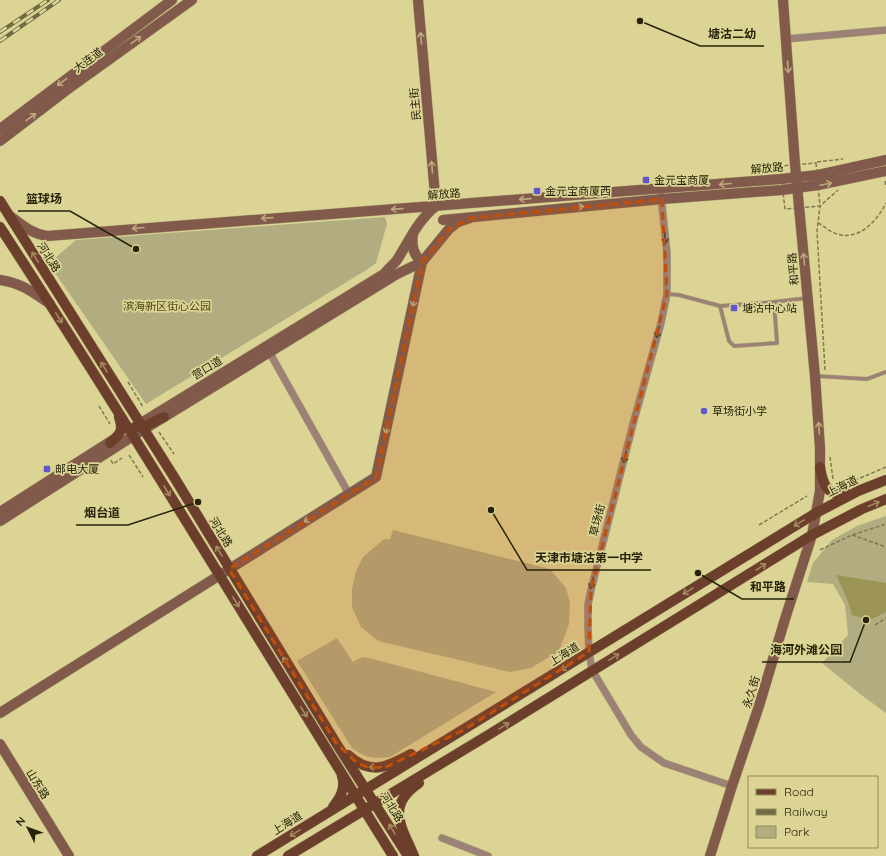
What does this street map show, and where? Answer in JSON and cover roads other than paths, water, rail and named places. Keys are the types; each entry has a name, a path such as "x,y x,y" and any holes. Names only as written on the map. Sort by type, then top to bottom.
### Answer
{"main road":[{"name":"河北路","path":"0,201 125,400 138,429 147,458 340,770 365,796 379,834 393,856"},
{"name":"河北路","path":"0,227 116,408 138,429 159,454 336,743 365,796 408,856"},
{"path":"112,446 122,427 116,408"},
{"path":"159,454 155,433 162,414"},
{"path":"820,467 824,485 831,492 843,495 858,491"},
{"name":"上海道","path":"288,856 333,828 365,796 394,771 462,731 816,513 858,491 886,480"},
{"name":"上海道","path":"257,856 328,812 365,796 402,787 812,535 862,509 886,499"},
{"path":"336,743 357,763 363,766 377,768 394,763 428,745 462,731"},
{"path":"414,856 400,826 400,807 403,800 414,786 454,761 470,746"},
{"path":"328,812 336,803 343,790 343,779 340,770"}],"street":[{"name":"大连道","path":"0,129 172,0"},
{"name":"大连道","path":"0,141 68,89 192,0"},
{"name":"民主街","path":"418,0 436,206 440,212 442,220"},
{"path":"763,180 794,185 783,0"},
{"path":"786,39 886,30"},
{"name":"解放路","path":"8,214 35,234 47,236 763,180 794,185 818,175 886,160"},
{"name":"解放路","path":"442,220 794,185 818,185 886,175"},
{"name":"和平路","path":"794,185 795,198 799,208 807,298 820,376 820,491 812,535"},
{"name":"草场街","path":"661,189 667,254 667,294 661,324 631,432 591,590 588,606 589,652 592,670 631,735 641,747 664,763 732,786"},
{"name":"营口道","path":"268,350 384,274 396,261 413,233 429,212 436,206"},
{"path":"0,713 376,477 422,262 449,229 470,218"},
{"path":"434,247 441,234 442,220"},
{"path":"413,233 411,242 412,248 422,262"},
{"name":"营口道","path":"0,521 162,414 397,274 422,262"},
{"path":"0,280 24,286 51,305"},
{"path":"268,350 349,494"},
{"path":"125,400 141,415 162,414"},
{"name":"营口道","path":"0,512 112,446"},
{"name":"永久街","path":"710,856 759,706 812,535"},
{"name":"山东路","path":"0,744 69,856"},
{"name":"山东路","path":"0,755 63,856"},
{"path":"442,838 488,856"}],"lane":[{"path":"667,294 679,295 720,306 807,298"},
{"path":"720,306 729,341 734,346 777,343 774,302"},
{"path":"820,376 868,379 886,372"}],"railway":[{"path":"0,32 48,0"},
{"path":"0,41 59,0"}],"place":[{"name":"塘沽二幼","path":"640,21"},
{"name":"金元宝商厦","path":"646,180"},
{"name":"金元宝商厦西","path":"537,191"},
{"name":"篮球场","path":"136,249"},
{"name":"塘沽中心站","path":"734,308"},
{"name":"草场街小学","path":"704,411"},
{"name":"邮电大厦","path":"47,469"},
{"name":"烟台道","path":"198,502"},
{"name":"天津市塘沽第一中学","path":"491,510"},
{"name":"和平路","path":"698,573"},
{"name":"海河外滩公园","path":"866,620"}],"park label":[{"name":"滨海新区街心公园","path":"167,306"}]}
